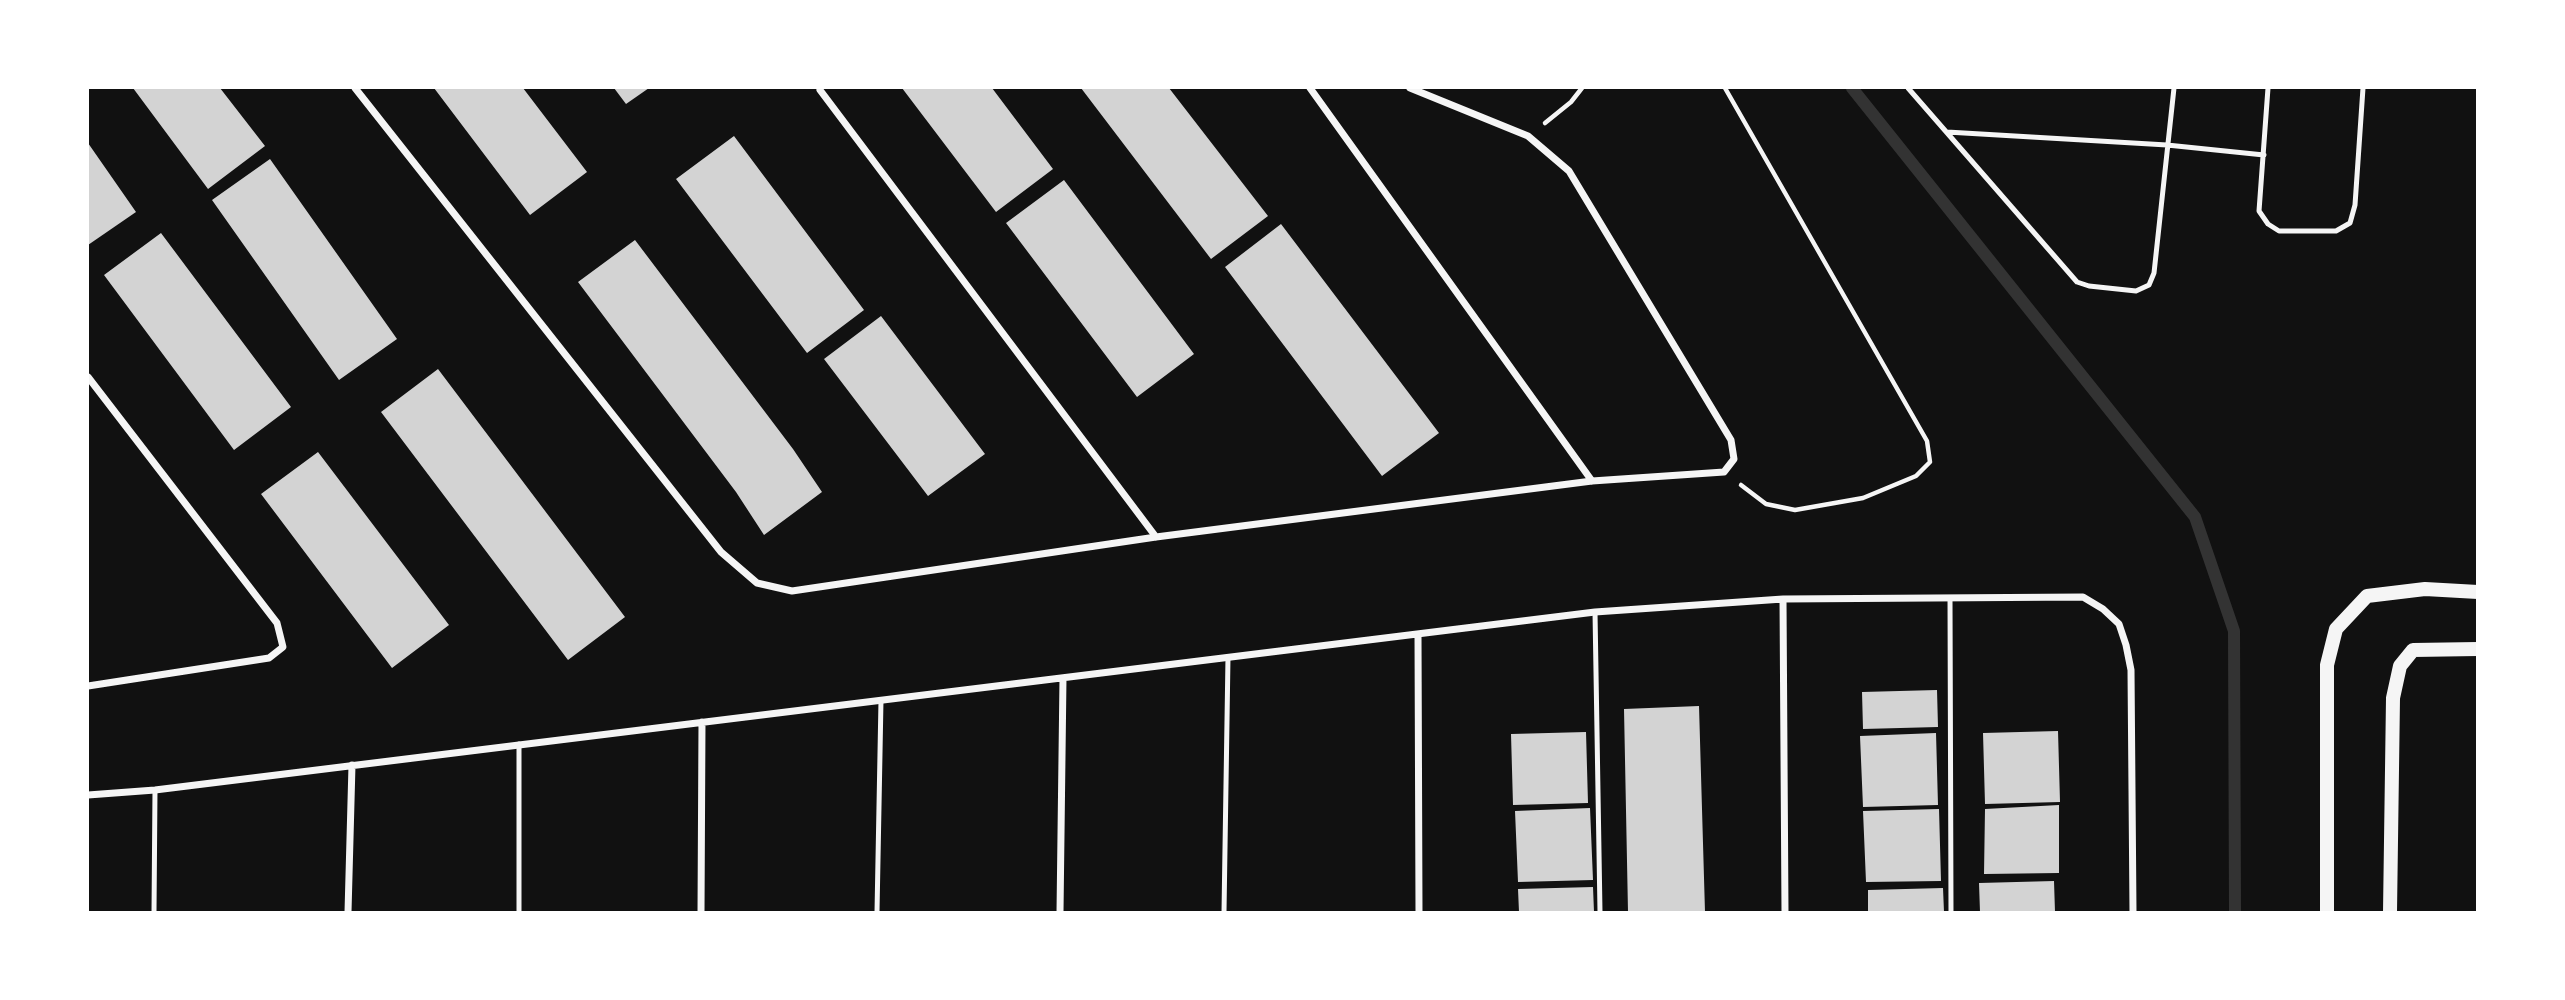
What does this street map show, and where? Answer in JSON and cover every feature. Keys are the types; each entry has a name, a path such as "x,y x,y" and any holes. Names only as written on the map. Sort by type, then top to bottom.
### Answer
{"main road":[{"path":"2327,912 2327,665 2336,629 2367,596 2425,589 2477,592"},
{"path":"2390,912 2393,698 2400,666 2413,650 2477,649"}],"street":[{"path":"355,88 721,552 757,583 792,591 1156,537 1592,481 1724,472 1734,459 1731,440 1569,170 1528,136 1410,88"},
{"path":"1310,88 1592,481"},
{"path":"820,90 1156,537"},
{"path":"88,377 277,623 283,647 269,658 88,686"},
{"path":"88,795 155,790 1595,612 1783,599 2083,597 2103,609 2119,624 2131,670 2133,912"},
{"path":"1783,599 1785,912"},
{"path":"1418,634 1419,912"},
{"path":"1060,912 1063,678"},
{"path":"701,912 702,722"},
{"path":"348,912 352,765"}],"lane":[{"path":"1908,88 2077,282 2089,286 2136,291 2149,285 2154,273 2174,88"},
{"path":"2268,88 2259,211 2268,224 2280,231 2336,231 2350,223 2355,205 2363,88"},
{"path":"1947,132 2167,145 2264,155"},
{"path":"1950,598 1951,912"},
{"path":"1595,612 1600,912"},
{"path":"1224,912 1228,657"},
{"path":"877,912 881,700"},
{"path":"519,744 519,912"},
{"path":"154,912 155,790"}],"path":[{"path":"1528,136 1572,102 1582,88"},
{"path":"1724,472 1766,504 1795,510 1863,498 1916,476 1930,462 1927,441 1725,88"}],"building":[{"path":"133,88 220,88 265,146 208,189"},
{"path":"434,88 523,88 587,172 530,215"},
{"path":"614,88 649,88 626,104"},
{"path":"902,88 992,88 1053,169 996,212"},
{"path":"1081,88 1169,88 1268,216 1211,259"},
{"path":"734,136 864,310 807,353 676,179"},
{"path":"88,143 136,212 88,245"},
{"path":"270,159 397,339 339,380 212,200"},
{"path":"1064,180 1194,354 1137,397 1006,223"},
{"path":"1281,224 1439,433 1382,476 1225,267"},
{"path":"161,233 291,407 234,450 104,275"},
{"path":"635,240 793,449 822,492 764,535 736,492 578,282"},
{"path":"881,316 985,454 928,496 824,359"},
{"path":"438,369 625,617 568,660 381,412"},
{"path":"318,452 449,625 392,668 261,494"},
{"path":"1937,690 1938,727 1863,729 1862,692"},
{"path":"1699,706 1705,912 1628,912 1624,709"},
{"path":"2058,731 2060,802 1985,804 1983,733"},
{"path":"1586,732 1588,803 1513,805 1511,734"},
{"path":"1936,733 1938,805 1863,807 1860,736"},
{"path":"2059,805 2059,873 1984,874 1985,809"},
{"path":"1590,808 1593,880 1518,882 1515,811"},
{"path":"1939,809 1941,881 1866,882 1863,811"},
{"path":"2054,881 2055,912 1980,912 1979,883"},
{"path":"1593,887 1594,912 1519,912 1518,889"},
{"path":"1943,888 1944,912 1868,912 1868,890"}],"waterway":[{"path":"1852,88 2195,517 2234,631 2235,912"}]}
